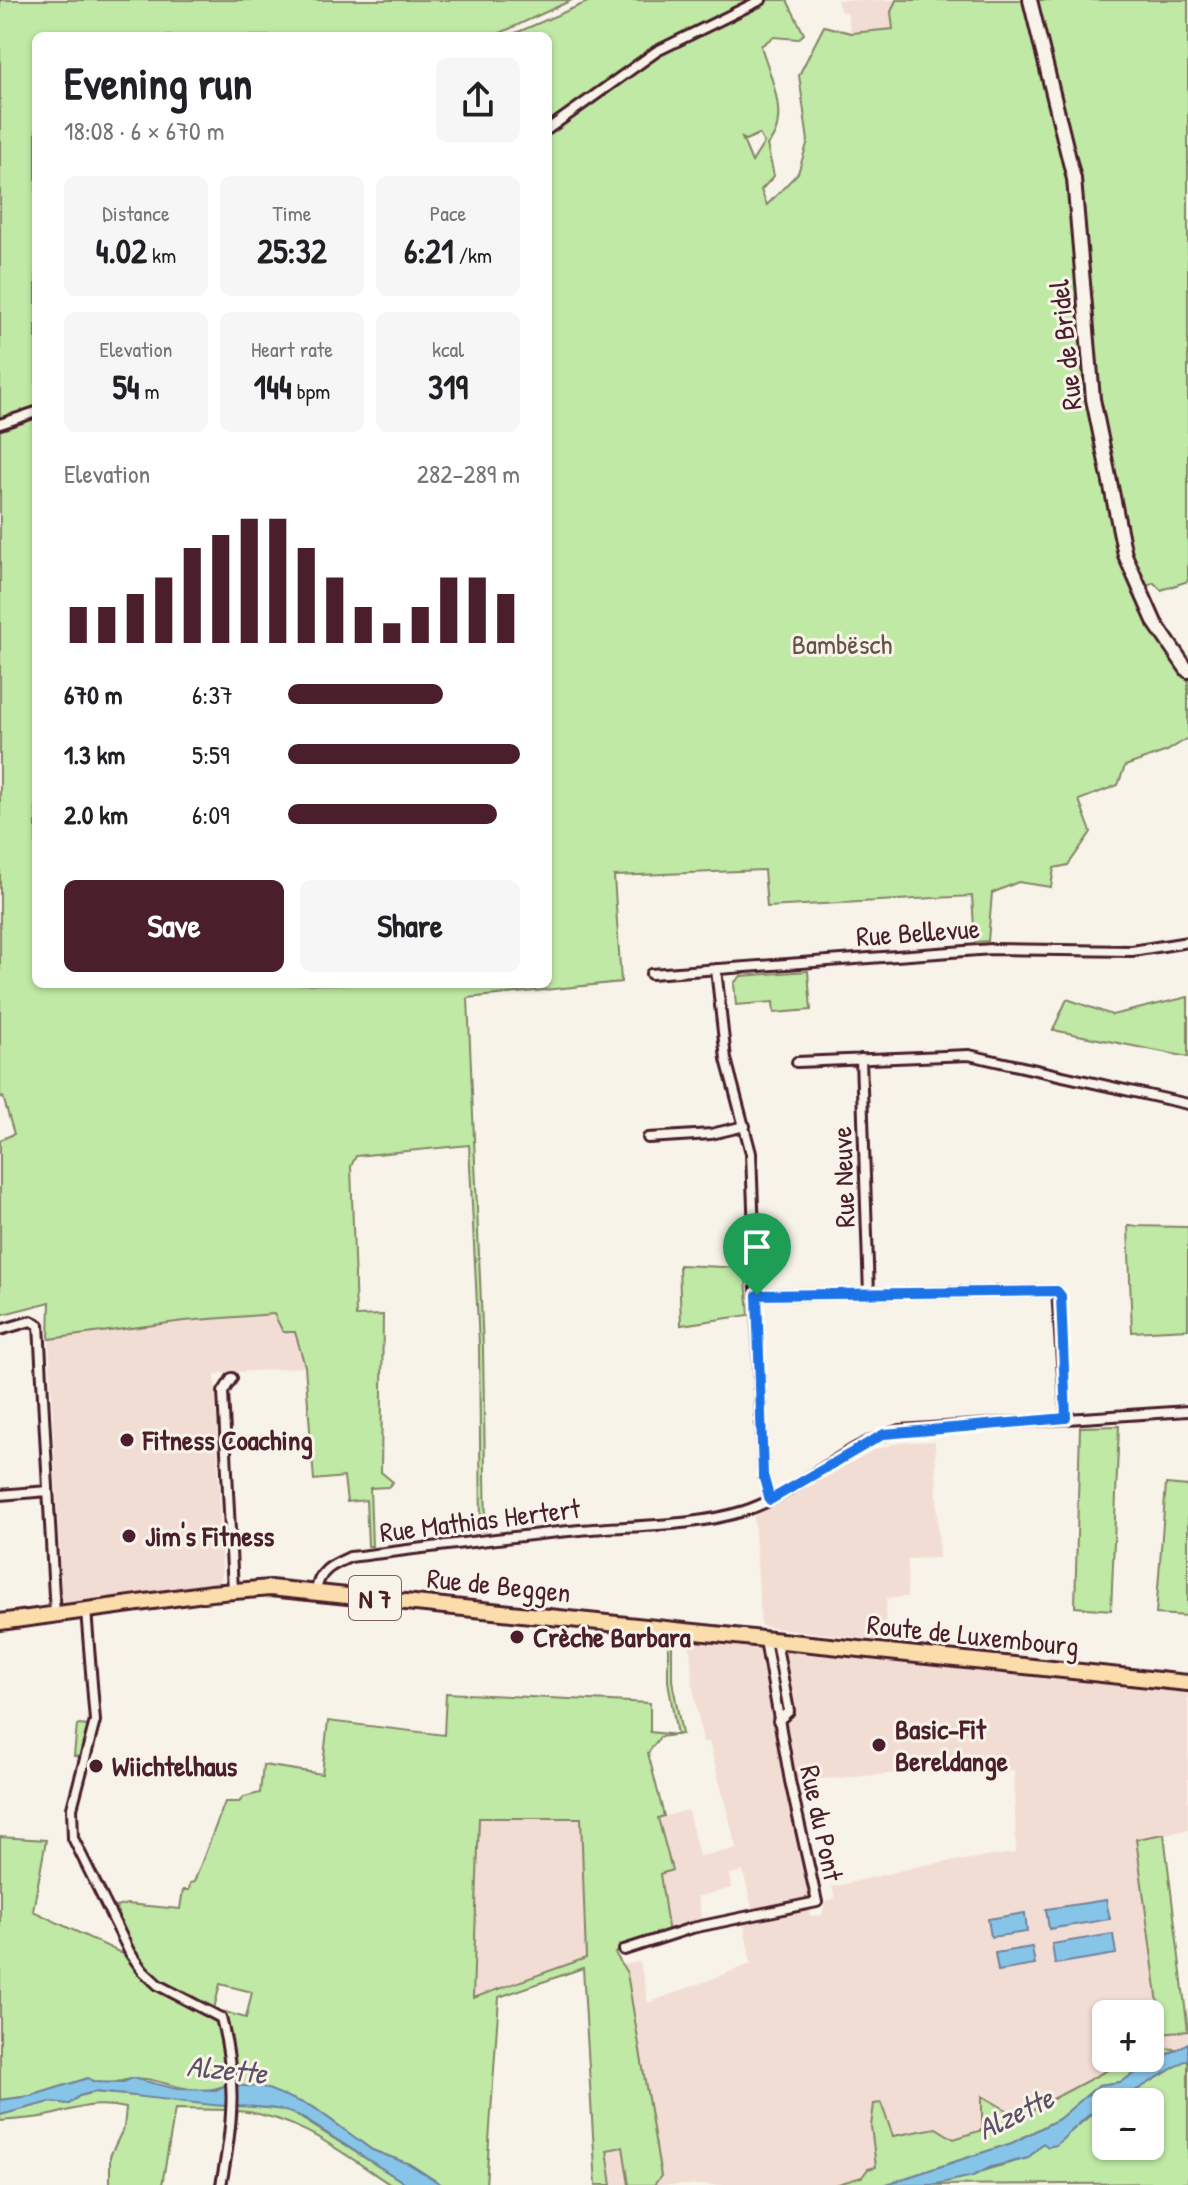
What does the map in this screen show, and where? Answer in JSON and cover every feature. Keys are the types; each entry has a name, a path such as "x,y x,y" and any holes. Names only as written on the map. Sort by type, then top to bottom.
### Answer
{"main road":[{"name":"Rue de Bridel","path":"1030,0 1074,179 1093,399 1125,555 1155,623 1188,671"},
{"name":"Rue de Beggen","path":"0,1622 233,1590 316,1591 765,1640"},
{"name":"Route de Luxembourg","path":"765,1640 1188,1683"}],"street":[{"path":"552,126 657,51 761,0"},
{"path":"0,424 32,413"},
{"name":"Rue Bellevue","path":"651,974 992,949 1132,951 1188,942"},
{"path":"716,969 726,1059 751,1153 763,1475 770,1500"},
{"path":"797,1062 969,1055 1188,1104"},
{"name":"Rue Neuve","path":"861,1059 869,1294"},
{"path":"648,1138 711,1134 745,1126"},
{"path":"757,1295 1057,1291 1061,1296 1066,1418"},
{"path":"0,1330 31,1321 39,1325 55,1614"},
{"path":"232,1378 223,1392 233,1590"},
{"name":"Rue Mathias Hertert","path":"316,1591 319,1575 325,1569 350,1557 523,1535 710,1519 770,1500 884,1434 1188,1411"},
{"path":"0,1495 48,1491"},
{"path":"86,1610 95,1721 72,1808 73,1838 130,1953 158,1985 221,2018 232,2066 233,2124 221,2185"},
{"name":"Rue du Pont","path":"624,1950 692,1928 817,1902 778,1721 765,1640"}],"shaded area":[{"path":"837,0 939,0 894,29 851,33 847,12 841,12"},
{"path":"274,1314 281,1327 295,1332 305,1367 215,1374 222,1576 219,1584 62,1604 49,1339 184,1321"},
{"path":"935,1441 939,1558 908,1559 907,1597 887,1598 884,1641 761,1626 754,1516 870,1451 899,1443"},
{"path":"689,1632 1188,1683 1188,1830 1137,1839 1158,2000 1092,2000 1092,2072 1104,2072 1019,2117 982,2097 982,2130 954,2139 936,2129 893,2136 881,2103 871,2126 877,2167 863,2177 835,2185 654,2185 621,1965 640,1962 648,2003 751,1964 743,1920 807,1909 811,1916 822,1915 825,1903 835,1898 832,1887 924,1865 1016,1853 1014,1770 992,1772 991,1766 785,1782 811,1898 752,1908 743,1871 729,1874 732,1888 697,1897 704,1925 669,1934 660,1873 672,1870 658,1818 688,1810 699,1856 737,1849 709,1742 703,1742 693,1688"},
{"path":"479,1818 581,1818 586,1958 472,1999"},
{"path":"1188,2031 1188,2043 1176,2049 1164,2048 1164,2034"},
{"path":"624,2147 630,2185 612,2185 607,2150"}],"green space":[{"name":"Bambësch","path":"0,0 572,0 503,32 32,32 32,988 552,988 552,32 518,32 592,0 787,0 804,34 798,39 773,37 761,46 778,110 778,123 767,145 774,176 761,190 767,205 798,173 808,141 799,75 824,26 851,33 893,29 891,12 896,0 1188,0 1188,581 1161,590 1154,583 1132,592 1149,625 1188,680 1188,738 1167,751 1125,766 1118,785 1079,800 1091,832 1068,865 1054,868 1051,887 1018,882 992,893 988,941 975,942 972,896 767,907 764,870 614,876 621,982 468,998 483,1348 486,1531 481,1531 479,1345 469,1145 356,1156 351,1166 356,1316 383,1315 381,1472 393,1482 388,1487 370,1488 372,1546 368,1546 366,1500 347,1502 344,1477 314,1480 305,1366 295,1332 283,1332 274,1314 184,1321 49,1339 50,1302 0,1315 0,1140 14,1134 3,1097 0,1097","holes":["759,134 764,143 752,162 742,138 746,140"]},
{"path":"808,971 811,1010 774,1013 773,1002 736,1005 734,983 741,976"},
{"path":"1188,997 1188,1057 1053,1030 1067,999 1112,1015"},
{"path":"1128,1226 1188,1227 1188,1329 1132,1332"},
{"path":"679,1265 745,1268 749,1315 681,1325"},
{"path":"1119,1426 1111,1610 1075,1607 1080,1427"},
{"path":"1166,1484 1188,1486 1188,1616 1156,1614"},
{"path":"668,1640 672,1640 672,1680 682,1734 677,1735 668,1681"},
{"path":"446,1693 650,1703 650,1732 676,1735 660,1737 648,1753 664,1816 658,1818 672,1870 660,1874 669,1934 615,1953 627,1973 661,2176 654,2185 629,2185 623,2147 607,2150 612,2185 596,2185 583,1968 499,1997 486,2185 442,2185 409,2164 372,2150 313,2107 226,2085 200,2090 141,2078 104,2083 88,2078 31,2096 0,2100 0,1837 46,1840 33,1911 123,1954 133,1951 116,1907 127,1904 180,1909 183,1890 189,1890 190,1883 194,1882 225,1802 239,1802 244,1797 260,1793 263,1765 322,1774 328,1721 444,1735","holes":["479,1818 581,1818 586,1958 473,1998","220,1984 252,1992 246,2018 214,2009"]},
{"path":"77,1725 90,1726 83,1757 74,1756"},
{"path":"1164,1834 1188,2031 1164,2034 1164,2000 1157,2000 1136,1839"},
{"path":"1164,2048 1176,2049 1164,2056"},
{"path":"1188,2059 1188,2183 932,2185 1028,2158 1043,2142 1055,2145 1092,2114 1092,2160 1164,2160 1164,2088 1140,2088"},
{"path":"1104,2072 1137,2072 1120,2082 1092,2088 1059,2119 1012,2143 884,2185 835,2185 862,2177 868,2169 876,2167 871,2126 874,2104 881,2103 893,2136 936,2128 954,2139 982,2130 982,2096 1019,2117"},
{"path":"94,2092 288,2110 408,2185 391,2185 319,2138 260,2114 238,2111 227,2185 215,2185 228,2124 227,2110 175,2109 162,2185 110,2185 110,2156 124,2127 126,2108 96,2105 39,2117 0,2121 0,2115 50,2102 69,2104 79,2096"}],"water":[{"path":"1106,1900 1110,1919 1049,1929 1046,1909"},
{"path":"1025,1913 1027,1932 991,1937 988,1919"},
{"path":"1113,1934 1116,1954 1055,1964 1052,1944"},
{"path":"1032,1947 1035,1965 998,1971 995,1953"},
{"name":"Alzette","path":"1188,2043 1188,2059 1140,2088 1095,2088 1120,2082 1137,2072 1164,2072 1164,2057"},
{"name":"Alzette","path":"88,2078 94,2082 122,2083 132,2078 177,2089 216,2090 226,2085 263,2087 313,2107 372,2150 409,2164 442,2185 408,2185 303,2118 270,2108 94,2092 79,2096 69,2104 50,2102 0,2115 0,2100 31,2096"},
{"name":"Alzette","path":"1092,2091 1092,2112 1056,2145 1048,2147 1043,2143 1028,2158 991,2167 973,2176 932,2185 884,2185 1012,2143 1059,2119"}],"place":[{"name":"Fitness Coaching","path":"127,1440"},
{"name":"Jim's Fitness","path":"129,1536"},
{"name":"Crèche Barbara","path":"517,1637"},
{"name":"Basic-Fit Bereldange","path":"879,1745"},
{"name":"Wiichtelhaus","path":"96,1766"}],"route":[{"path":"1057,1291 1061,1296 1066,1418 900,1430 884,1434 770,1500 763,1475 757,1295 1057,1291"}]}
